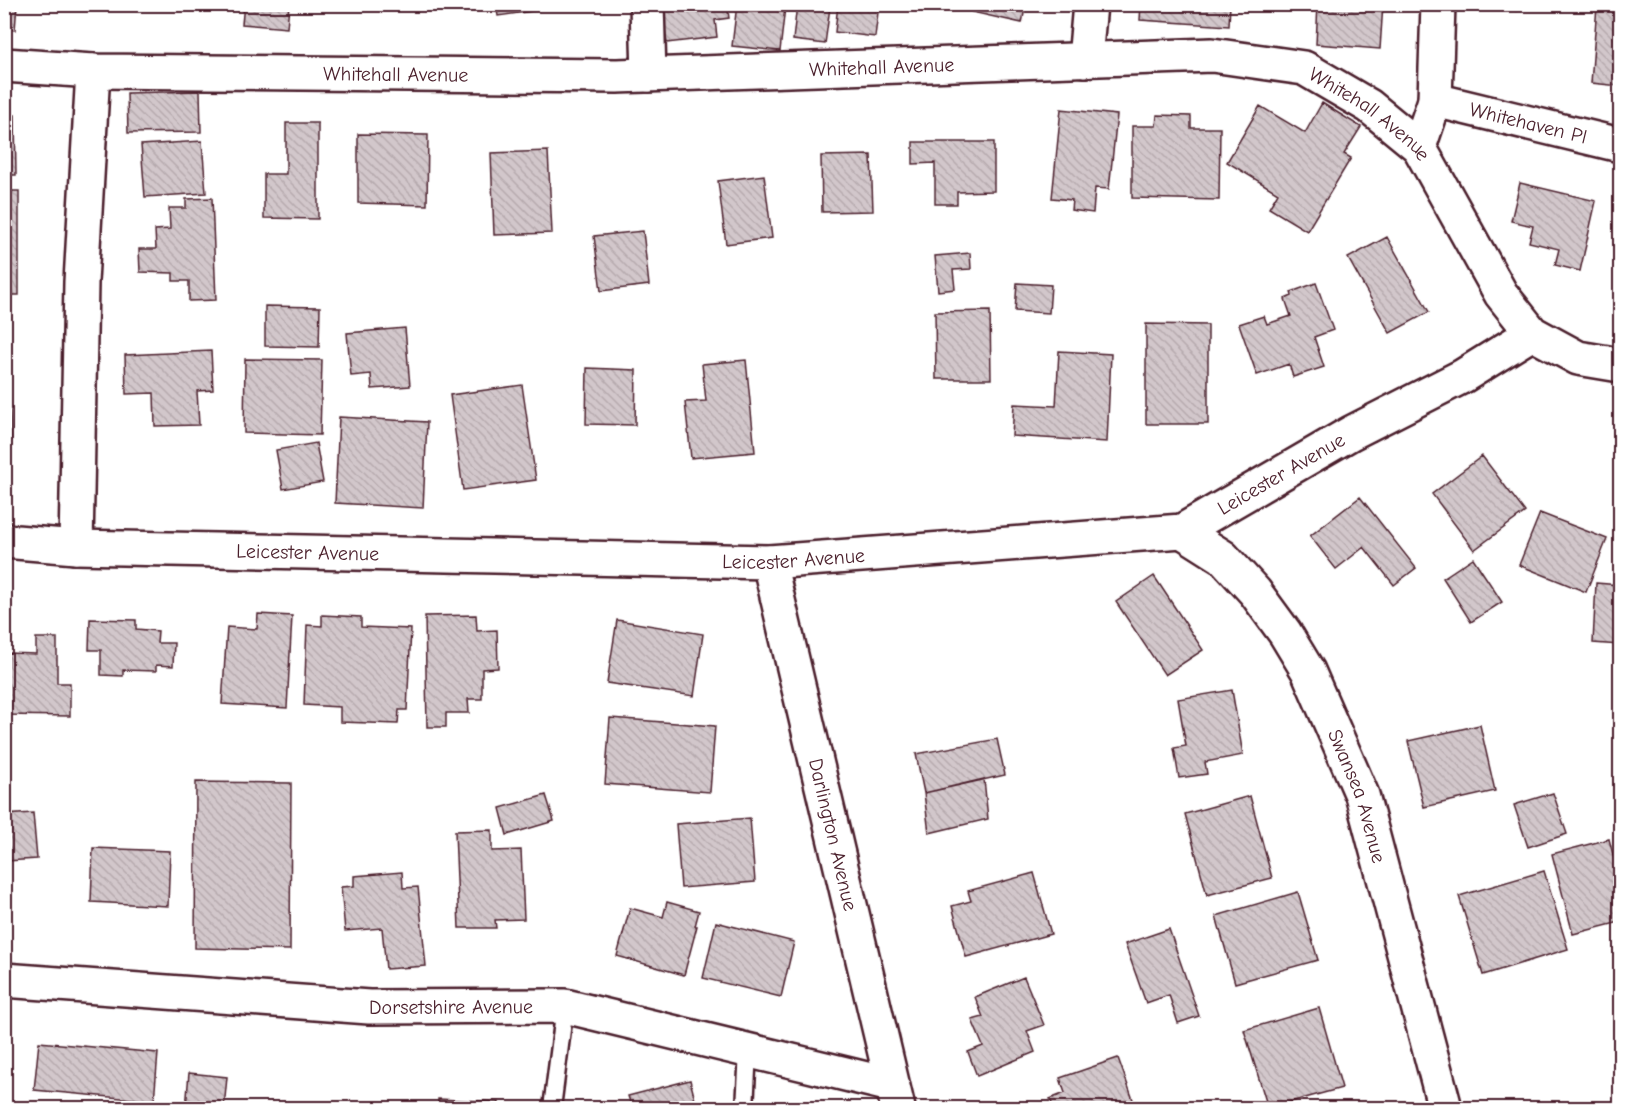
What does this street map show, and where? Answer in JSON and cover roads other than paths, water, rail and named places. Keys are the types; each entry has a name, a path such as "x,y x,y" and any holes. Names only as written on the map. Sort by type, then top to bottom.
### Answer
{"street":[{"path":"647,4 649,75"},
{"path":"1085,60 1089,4"},
{"path":"1419,147 1436,100 1438,4"},
{"name":"Whitehall Avenue","path":"4,65 93,71 649,75 1212,55 1304,69 1369,106 1419,147 1501,294 1532,333 1578,358 1620,365"},
{"path":"76,547 81,282 93,71"},
{"name":"Whitehaven Pl","path":"1436,100 1620,145"},
{"name":"Leicester Avenue","path":"4,541 76,547 769,562 1182,531 1351,433 1463,376 1532,333"},
{"name":"Swansea Avenue","path":"1182,531 1223,556 1255,592 1286,633 1308,670 1362,795 1445,1108"},
{"name":"Darlington Avenue","path":"769,562 894,1097"},
{"name":"Dorsetshire Avenue","path":"4,980 369,1007 565,1006 748,1051 894,1097"}],"lane":[{"path":"552,1108 565,1006"},
{"path":"745,1108 748,1051"}]}
